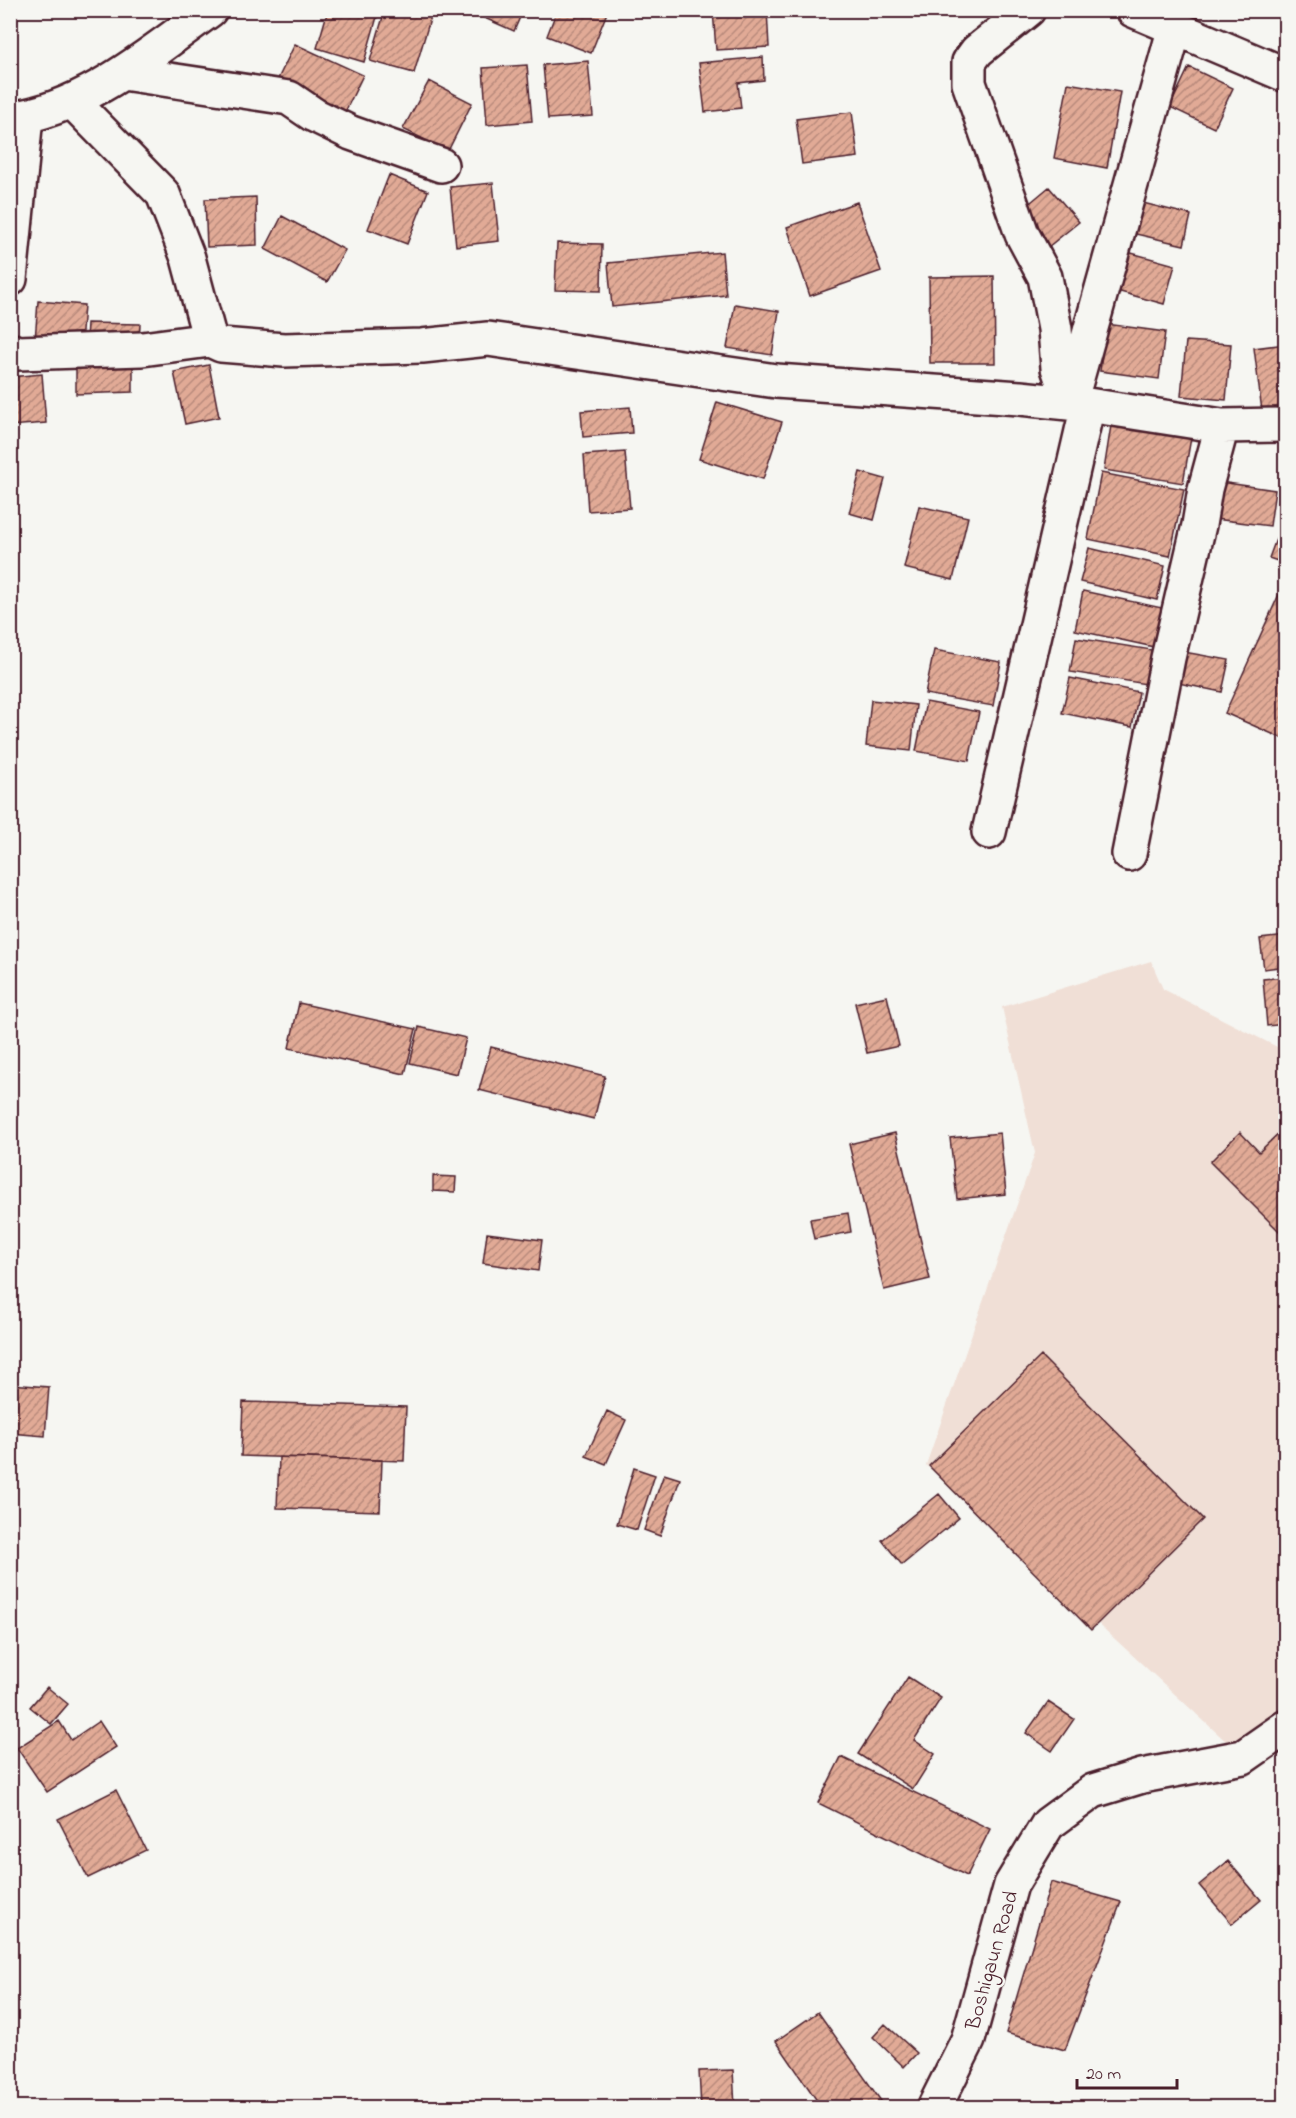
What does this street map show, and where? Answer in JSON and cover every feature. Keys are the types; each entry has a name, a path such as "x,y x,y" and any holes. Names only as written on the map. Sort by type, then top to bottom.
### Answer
{"street":[{"path":"10,279 18,118 72,101 123,73 210,10"},
{"path":"1028,10 977,51 969,62 969,83 1022,234 1045,277 1055,329 1058,368 1079,404"},
{"path":"1133,10 1286,75"},
{"path":"989,832 1079,404 1175,27"},
{"path":"123,73 290,98 314,115 351,133 441,165"},
{"path":"72,101 163,194 188,258 210,340"},
{"path":"10,350 17,353 142,349 210,340 221,345 284,350 422,346 488,339 776,381 1079,404 1222,426 1286,425"},
{"path":"1129,854 1168,658 1199,525 1204,489 1222,426"},
{"name":"Boshigaun Road","path":"934,2108 968,2040 1011,1885 1048,1824 1093,1791 1142,1776 1243,1757 1286,1727"}],"shaded area":[{"path":"1151,961 1163,989 1285,1051 1285,1727 1243,1757 926,1465 1035,1153 1002,1007"}],"building":[{"path":"107,10 119,10 113,16"},
{"path":"328,10 379,10 364,62 317,48"},
{"path":"385,10 411,10 431,16 414,73 370,61"},
{"path":"482,10 523,10 514,31 480,16"},
{"path":"557,10 608,10 591,53 547,36"},
{"path":"713,10 767,10 769,47 716,50"},
{"path":"295,44 363,75 345,112 277,81"},
{"path":"763,57 764,80 738,83 741,108 705,112 699,63"},
{"path":"588,61 593,116 548,119 543,65"},
{"path":"527,65 532,121 487,125 483,68"},
{"path":"1189,67 1233,88 1214,128 1170,107"},
{"path":"429,81 472,103 448,151 403,129"},
{"path":"1068,83 1120,92 1107,168 1054,158"},
{"path":"852,112 858,157 802,164 796,119"},
{"path":"389,175 428,191 407,244 368,229"},
{"path":"493,183 499,241 456,246 450,187"},
{"path":"1049,187 1079,222 1048,247 1019,212"},
{"path":"256,197 257,245 207,247 205,199"},
{"path":"1135,201 1191,215 1184,245 1127,232"},
{"path":"857,202 881,271 810,296 787,227"},
{"path":"282,216 345,250 327,282 265,249"},
{"path":"557,243 602,244 601,291 555,290"},
{"path":"1124,251 1175,265 1164,304 1113,290"},
{"path":"722,252 726,295 612,307 608,263"},
{"path":"994,276 995,363 930,363 929,277"},
{"path":"38,301 84,305 81,344 35,341"},
{"path":"735,304 779,311 772,355 727,348"},
{"path":"87,323 140,324 139,342 86,341"},
{"path":"1106,324 1165,332 1159,379 1100,371"},
{"path":"1186,341 1231,344 1226,400 1181,396"},
{"path":"1286,344 1286,408 1262,411 1254,348"},
{"path":"133,362 133,392 76,394 76,364"},
{"path":"209,365 219,417 185,424 174,372"},
{"path":"42,374 46,423 10,426 10,377"},
{"path":"717,402 782,422 763,479 699,459"},
{"path":"630,407 632,433 583,437 581,411"},
{"path":"1112,419 1192,432 1183,483 1104,470"},
{"path":"625,452 630,508 588,511 584,455"},
{"path":"860,472 885,479 874,520 849,513"},
{"path":"1101,473 1184,489 1170,556 1088,539"},
{"path":"1220,482 1275,490 1270,526 1215,519"},
{"path":"919,506 968,517 953,580 904,568"},
{"path":"1286,512 1286,564 1269,558"},
{"path":"1089,548 1165,566 1157,600 1080,582"},
{"path":"1281,590 1286,592 1286,740 1225,713"},
{"path":"1083,591 1162,608 1154,647 1075,630"},
{"path":"1076,638 1152,650 1146,684 1070,672"},
{"path":"934,650 1001,662 993,706 925,694"},
{"path":"1184,652 1229,660 1222,692 1178,683"},
{"path":"1070,678 1139,692 1132,727 1062,713"},
{"path":"871,700 916,705 911,751 866,746"},
{"path":"926,702 979,712 969,761 916,751"},
{"path":"1286,936 1286,966 1264,969 1260,939"},
{"path":"1286,977 1286,1024 1267,1026 1263,979"},
{"path":"887,996 899,1046 867,1053 855,1003"},
{"path":"299,1003 416,1029 405,1074 289,1048"},
{"path":"419,1027 466,1038 457,1074 410,1063"},
{"path":"491,1047 605,1076 594,1119 479,1090"},
{"path":"1286,1126 1286,1238 1210,1162 1240,1132 1259,1152"},
{"path":"895,1133 930,1279 884,1290 849,1144"},
{"path":"1000,1133 1006,1194 957,1199 950,1138"},
{"path":"433,1176 456,1177 455,1192 433,1191"},
{"path":"848,1213 851,1232 814,1239 810,1219"},
{"path":"487,1233 542,1240 538,1271 483,1263"},
{"path":"1041,1356 1203,1519 1091,1630 929,1466"},
{"path":"10,1384 49,1387 45,1436 10,1433"},
{"path":"243,1402 406,1407 404,1461 241,1456"},
{"path":"607,1411 626,1420 606,1464 586,1456"},
{"path":"279,1457 382,1460 380,1511 277,1508"},
{"path":"634,1468 655,1475 637,1530 617,1524"},
{"path":"664,1474 680,1479 660,1536 644,1530"},
{"path":"939,1494 959,1518 902,1565 882,1540"},
{"path":"908,1677 941,1698 914,1740 935,1754 913,1789 858,1754"},
{"path":"47,1687 68,1704 51,1724 30,1707"},
{"path":"1048,1702 1074,1719 1052,1751 1026,1733"},
{"path":"59,1721 71,1740 99,1721 116,1747 47,1792 17,1748"},
{"path":"841,1757 990,1829 967,1876 818,1803"},
{"path":"116,1790 146,1850 88,1878 58,1819"},
{"path":"1228,1861 1261,1900 1232,1924 1199,1885"},
{"path":"1051,1882 1121,1902 1065,2050 1006,2033"},
{"path":"818,2012 886,2108 822,2108 776,2041"},
{"path":"885,2024 917,2053 904,2067 873,2037"},
{"path":"733,2070 735,2108 701,2108 699,2071"}]}
